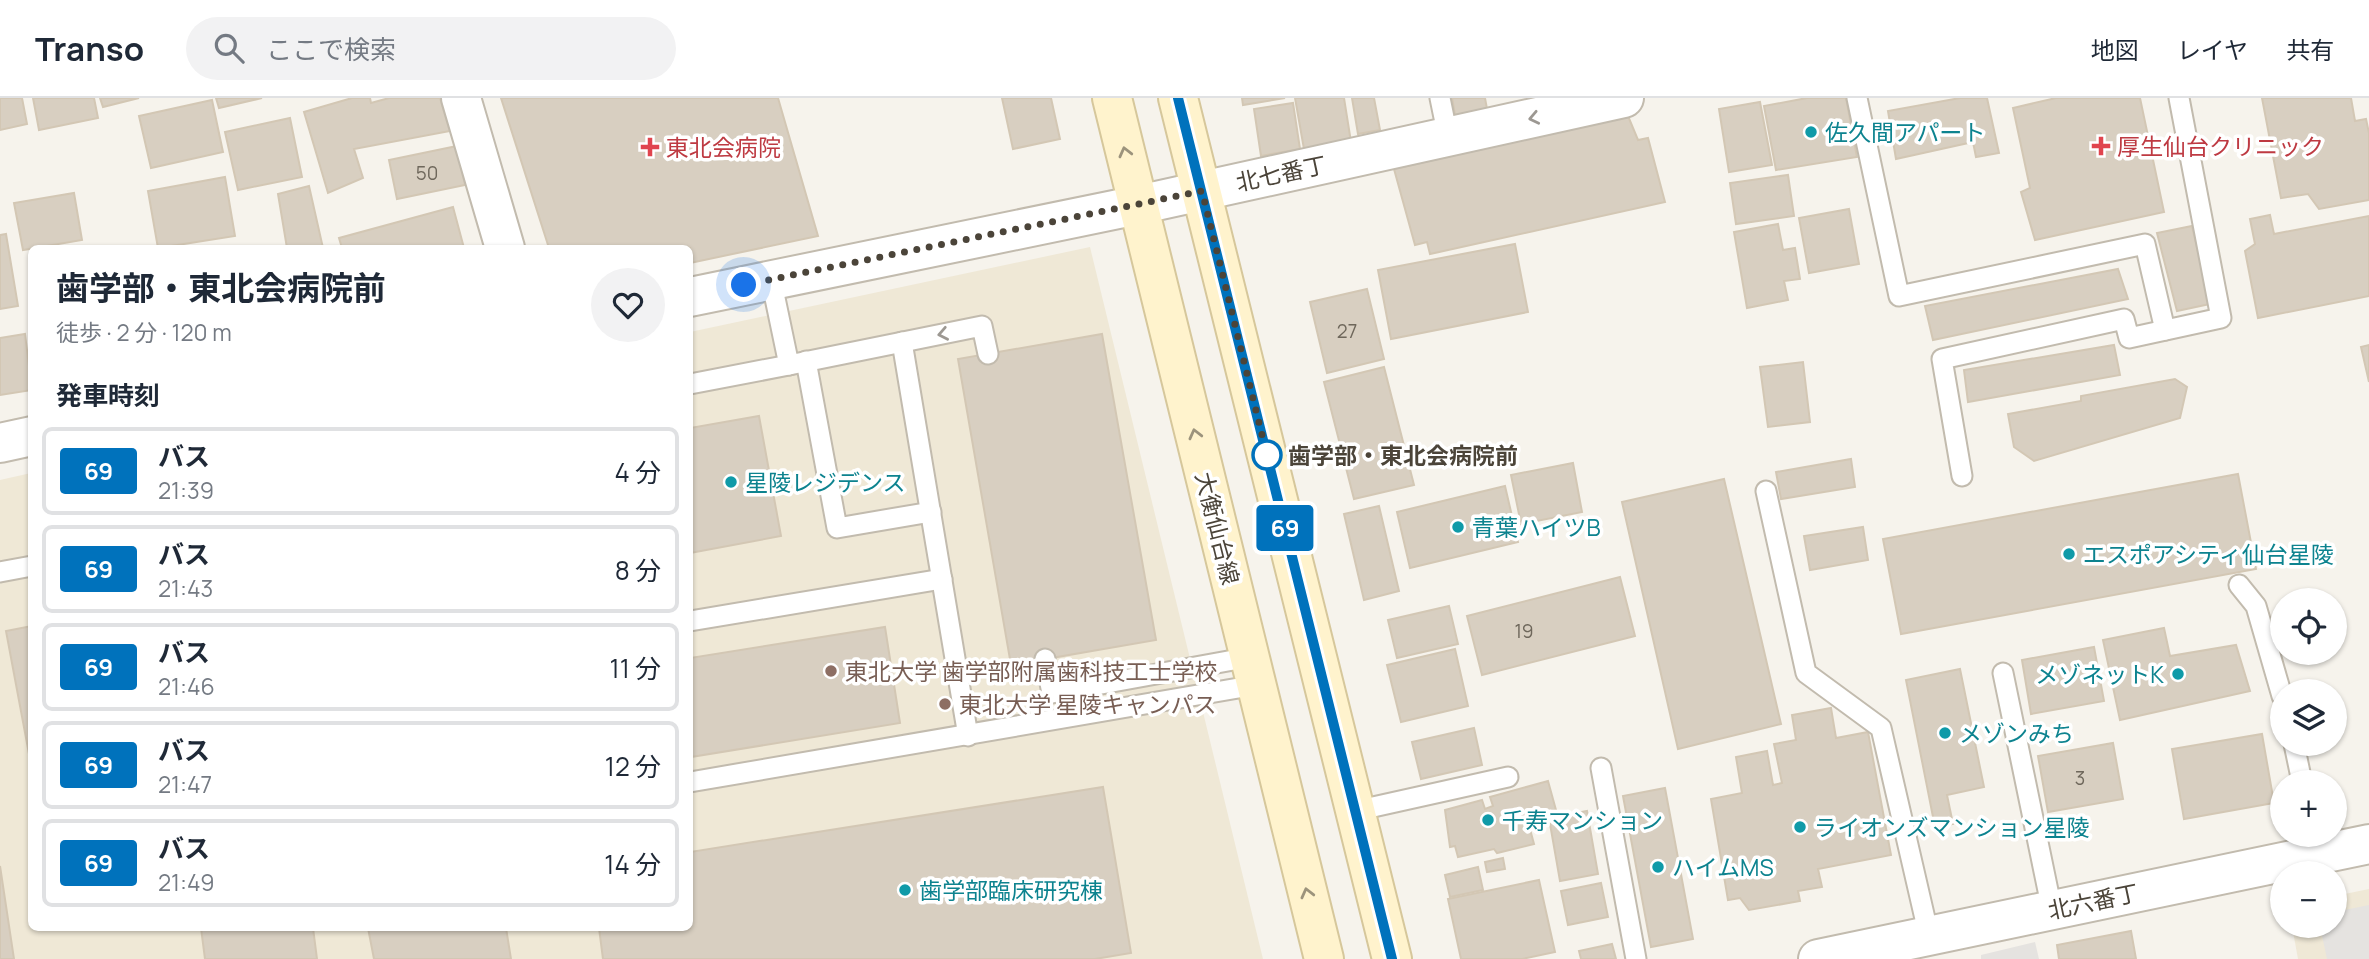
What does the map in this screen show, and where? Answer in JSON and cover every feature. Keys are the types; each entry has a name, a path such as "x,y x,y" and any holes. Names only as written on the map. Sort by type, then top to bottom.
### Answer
{"main road":[{"name":"大衡仙台線","path":"1112,98 1324,959"},
{"path":"1178,98 1392,959"}],"street":[{"path":"461,98 504,245"},
{"name":"北七番丁","path":"693,296 1138,205 1624,98"},
{"name":"北六番丁","path":"2347,844 2369,844"},
{"name":"北六番丁","path":"1818,959 2052,910 2305,847"}],"lane":[{"path":"1440,98 1448,137"},
{"path":"1857,98 1899,296 2145,243 2165,330"},
{"path":"1962,476 1942,359 2124,319 2129,338 2221,318 2179,98"},
{"path":"771,279 797,363 837,528 931,512"},
{"path":"693,383 982,326 988,354"},
{"path":"902,342 968,736"},
{"path":"1766,491 1806,673 1881,728 1929,936"},
{"path":"0,572 28,567"},
{"path":"693,620 942,579"},
{"path":"2239,585 2256,606 2277,679"},
{"path":"1045,659 1052,692 1253,671"},
{"path":"693,782 968,736 1253,671"},
{"path":"2004,673 2052,910"},
{"path":"1601,768 1636,959"},
{"path":"1355,811 1507,777"}],"shaded area":[{"name":"東北大学 星陵キャンパス","path":"1090,247 1263,959 0,959 0,480 28,474 28,931 693,931 693,331"},
{"path":"2369,889 2369,959 2298,959 2294,938 2347,938 2347,894"},
{"path":"2369,905 2369,959 2327,959 2323,938 2347,938 2347,910"},
{"path":"2035,942 2039,959 1981,959 1981,955"}],"building":[{"path":"0,98 22,98 27,124 0,130"},
{"path":"33,98 94,98 98,118 39,130"},
{"path":"100,98 139,98 103,107"},
{"path":"216,98 262,98 219,108"},
{"path":"352,98 370,98 371,103 389,98 440,98 450,131 354,149 363,178 328,193 304,112"},
{"path":"501,98 778,98 818,236 693,262 693,245 548,245"},
{"path":"1002,98 1051,98 1060,139 1013,149"},
{"path":"1242,98 1285,98 1243,105"},
{"path":"1295,98 1344,98 1351,142 1304,149"},
{"path":"1352,98 1374,98 1380,130 1358,134"},
{"path":"1452,98 1485,98 1487,109 1455,115"},
{"name":"佐久間アパート","path":"1807,98 1846,98 1857,157 1776,170 1764,106"},
{"path":"1960,98 1987,98 1999,153 1976,157 1973,142 1896,159 1888,111"},
{"path":"2056,98 2140,98 2164,212 2035,240 2021,192 2030,188 2013,108"},
{"path":"2262,98 2351,98 2355,121 2366,119 2369,133 2369,200 2319,209 2308,194 2281,198"},
{"path":"212,100 223,152 151,168 139,116"},
{"path":"1760,102 1772,165 1729,172 1719,109"},
{"path":"1293,103 1300,149 1261,156 1254,109"},
{"path":"1628,116 1638,140 1648,138 1665,202 1430,254 1427,242 1415,245 1394,169"},
{"path":"290,118 302,177 238,190 225,132"},
{"path":"457,146 465,185 397,199 389,160"},
{"path":"1788,175 1794,216 1736,224 1730,183"},
{"path":"225,177 235,236 177,245 157,245 148,191"},
{"path":"309,186 322,245 286,245 278,194"},
{"path":"74,193 82,240 52,245 28,245 28,249 23,250 14,203"},
{"path":"453,207 463,245 341,245 339,238"},
{"path":"1849,209 1859,264 1809,273 1799,218"},
{"path":"2270,215 2274,234 2369,216 2369,296 2258,318 2245,251 2255,244 2250,219"},
{"path":"1778,224 1783,250 1795,248 1800,279 1784,281 1788,300 1747,308 1734,232"},
{"path":"2192,226 2210,304 2177,311 2157,233"},
{"path":"6,234 18,306 0,309 0,235"},
{"path":"1515,244 1528,312 1391,339 1378,270"},
{"path":"2118,269 2128,299 1933,340 1925,306"},
{"path":"1367,289 1384,359 1327,373 1310,302"},
{"path":"25,334 28,391 0,395 0,338"},
{"path":"1102,334 1156,640 1011,665 958,359"},
{"path":"2114,345 2120,375 1968,402 1964,370"},
{"path":"2369,345 2369,382 2361,347"},
{"path":"1803,362 1810,422 1768,427 1760,367"},
{"path":"1384,367 1414,485 1354,499 1324,382"},
{"path":"2175,379 2187,387 2180,418 2034,461 2014,447 2008,414 2081,401 2081,396"},
{"name":"星陵レジデンス","path":"759,416 781,536 693,552 693,427"},
{"path":"1851,459 1855,487 1781,499 1776,472"},
{"path":"1573,463 1582,512 1521,524 1511,475"},
{"name":"エスポアシティ仙台星陵","path":"2238,474 2256,569 1901,634 1883,539"},
{"path":"1724,479 1781,724 1678,749 1622,502"},
{"name":"青葉ハイツB","path":"1505,486 1518,542 1410,568 1397,512"},
{"path":"1379,506 1399,591 1364,600 1344,514"},
{"path":"1863,527 1868,560 1810,570 1804,536"},
{"path":"1620,577 1635,636 1482,675 1467,616"},
{"path":"1449,606 1458,644 1397,658 1388,620"},
{"path":"28,627 28,749 6,631"},
{"path":"885,627 900,723 693,757 693,658"},
{"name":"メゾネットK","path":"2164,628 2170,656 2236,645 2250,691 2120,720 2103,640"},
{"path":"2094,647 2104,701 2031,714 2022,660"},
{"path":"1455,649 1468,706 1401,722 1387,665"},
{"name":"メゾンみち","path":"1960,669 1984,787 1947,795 1953,824 1935,827 1906,680"},
{"name":"ライオンズマンション星陵","path":"1831,708 1836,738 1868,732 1891,855 1818,869 1822,887 1798,891 1800,901 1749,910 1740,898 1728,900 1711,799 1742,793 1736,757 1767,751 1773,785 1782,783 1774,744 1796,740 1792,715"},
{"path":"1474,728 1482,765 1421,779 1412,742"},
{"path":"2262,734 2270,780 2270,804 2184,819 2172,749"},
{"path":"2113,743 2123,799 2048,812 2038,756"},
{"name":"千寿マンション","path":"1548,781 1556,810 1527,818 1534,844 1497,853 1494,849 1458,857 1455,846 1450,847 1445,810 1482,800 1485,809 1493,806 1490,797"},
{"name":"歯学部臨床研究棟","path":"1103,787 1131,953 1095,959 603,959 599,931 693,931 693,852"},
{"name":"ハイムMS","path":"1665,788 1693,939 1651,947 1623,796"},
{"path":"1587,811 1598,874 1560,881 1549,818"},
{"path":"1503,858 1505,869 1487,872 1485,862"},
{"path":"0,866 14,959 0,959"},
{"path":"1478,867 1483,890 1450,897 1445,875"},
{"path":"1539,880 1555,952 1522,959 1461,959 1448,899"},
{"path":"1601,883 1608,917 1568,925 1561,891"},
{"path":"201,931 313,931 317,959 205,959"},
{"path":"369,931 506,931 511,959 374,959"},
{"path":"2131,931 2136,959 2059,959 2057,945"},
{"path":"1612,944 1616,959 1581,959 1579,951"}],"bus line":[{"name":"69","path":"1178,98 1392,959"}],"place":[{"name":"佐久間アパート","path":"1811,132"},
{"name":"厚生仙台クリニック","path":"2101,146"},
{"name":"東北会病院","path":"650,147"},
{"name":"歯学部・東北会病院前","path":"1267,455"},
{"name":"星陵レジデンス","path":"731,482"},
{"name":"青葉ハイツB","path":"1458,527"},
{"name":"エスポアシティ仙台星陵","path":"2069,554"},
{"name":"東北大学 歯学部附属歯科技工士学校","path":"831,671"},
{"name":"メゾネットK","path":"2178,674"},
{"name":"東北大学 星陵キャンパス","path":"945,704"},
{"name":"メゾンみち","path":"1945,733"},
{"name":"千寿マンション","path":"1488,820"},
{"name":"ライオンズマンション星陵","path":"1800,827"},
{"name":"ハイムMS","path":"1658,867"},
{"name":"歯学部臨床研究棟","path":"905,890"}],"route":[{"path":"744,285 1202,191 1267,455"}]}
